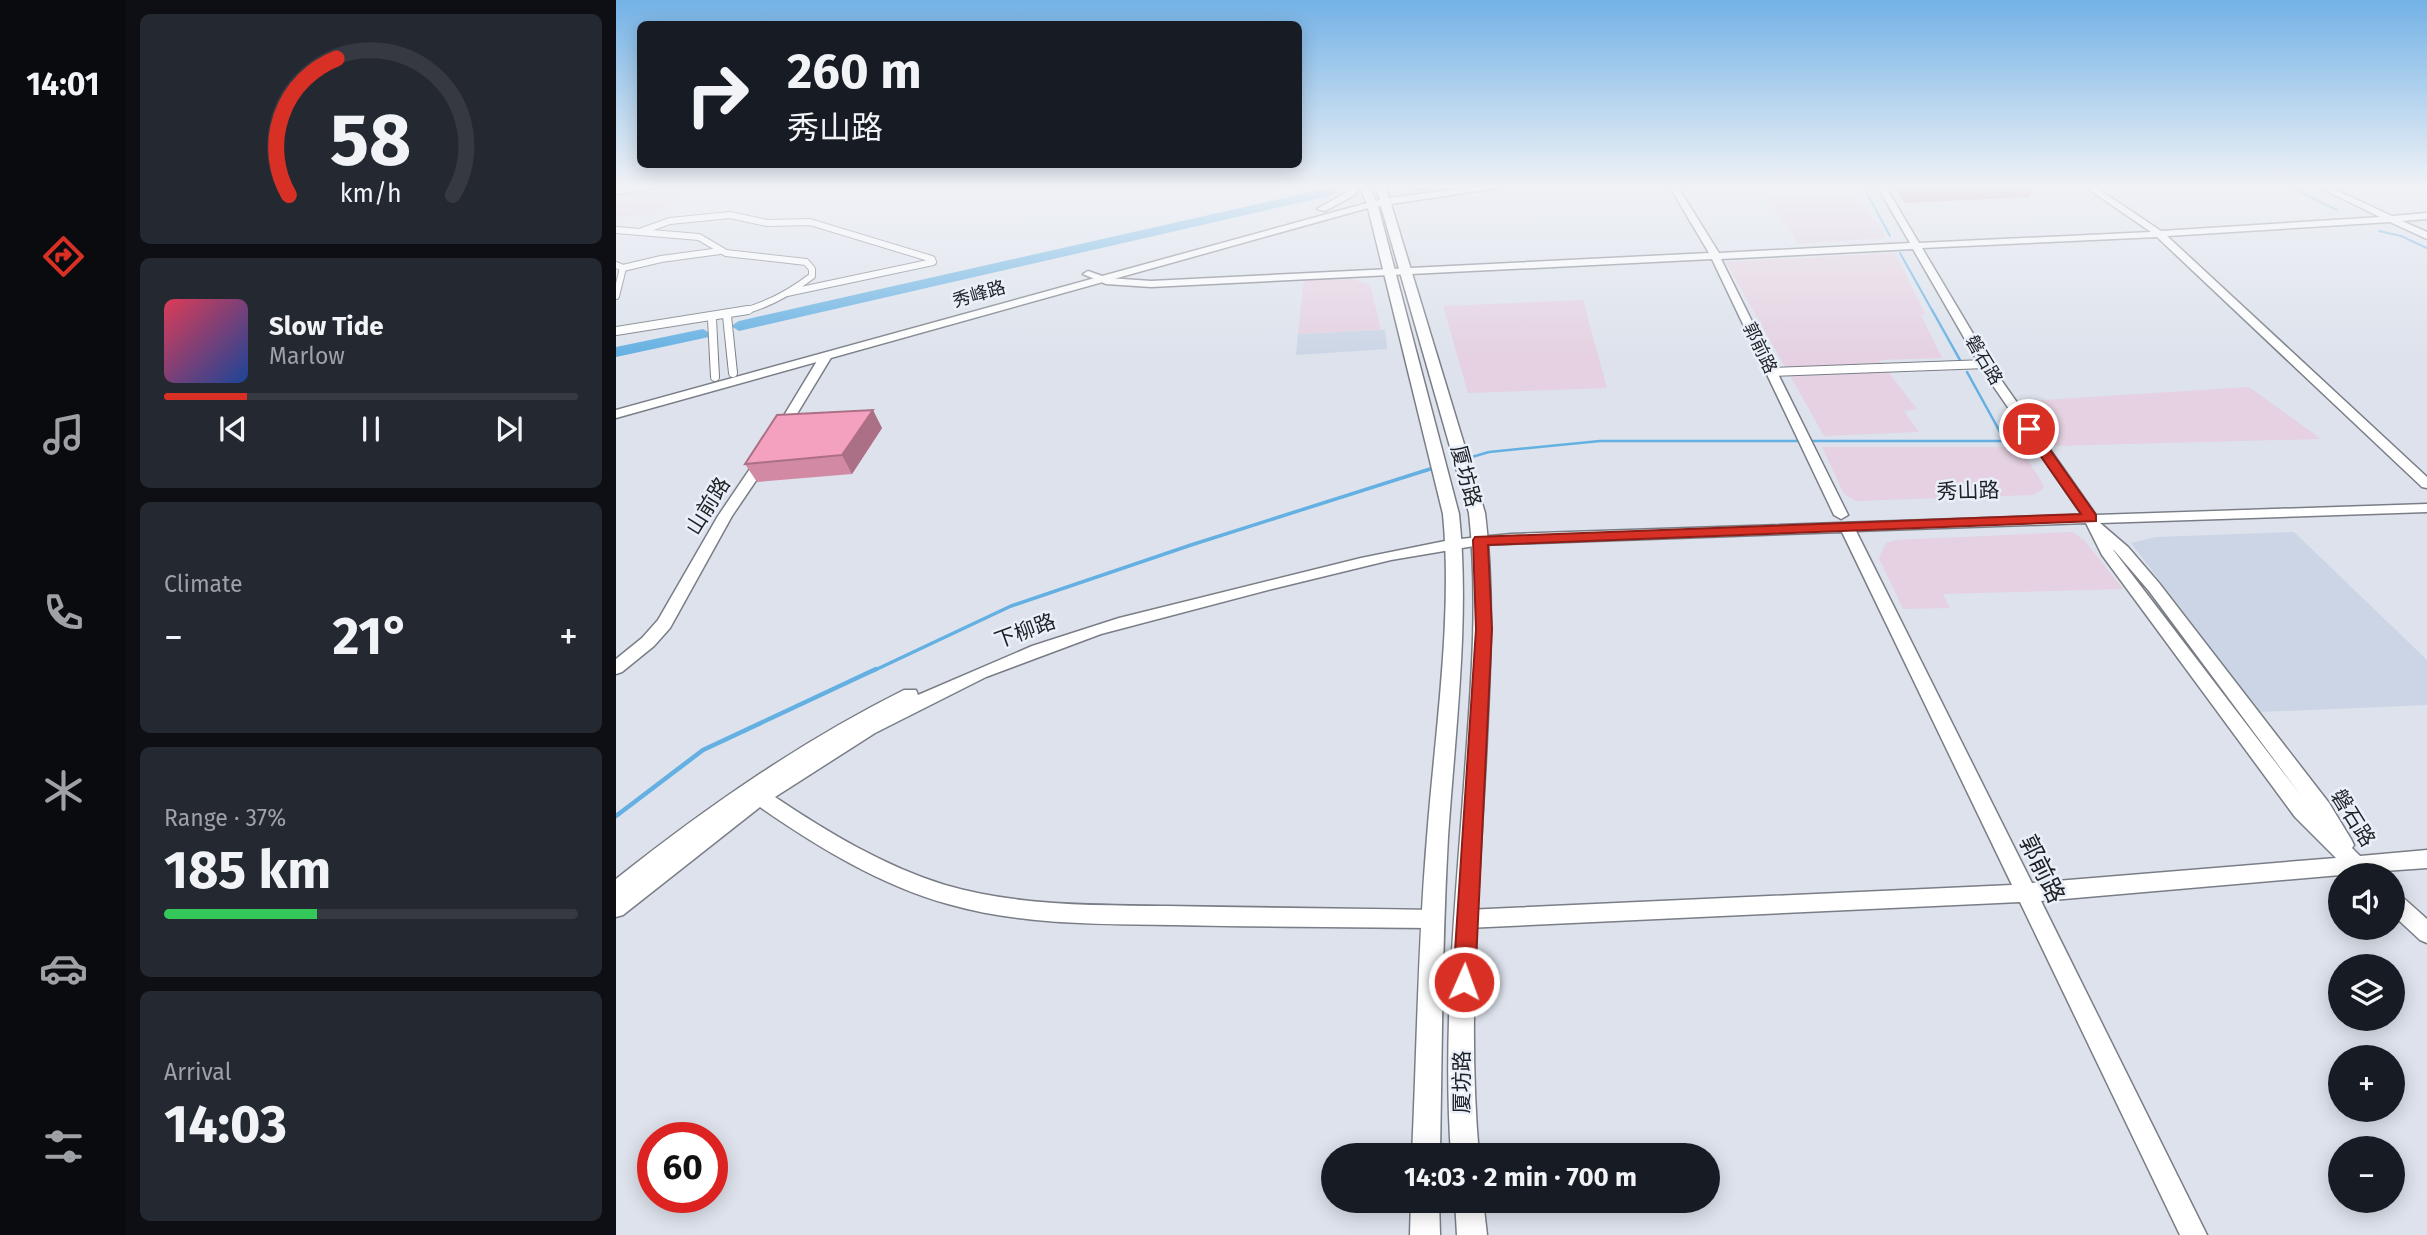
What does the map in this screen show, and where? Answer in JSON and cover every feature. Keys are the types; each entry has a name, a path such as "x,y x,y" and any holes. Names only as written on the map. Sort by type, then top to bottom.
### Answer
{"main road":[{"name":"秀峰路","path":"616,414 826,356 1211,242"},
{"name":"秀峰路","path":"616,404 1230,242"},
{"name":"厦坊路","path":"1381,242 1438,463 1454,538 1454,605 1433,919 1426,1143"},
{"name":"厦坊路","path":"1397,242 1477,513 1479,536 1484,629 1466,919 1461,1104 1464,1143"},
{"path":"1425,1213 1425,1235"},
{"path":"1470,1213 1472,1235"}],"street":[{"path":"616,331 652,323 727,316 788,293 802,286 812,276 812,269 806,262 761,259 723,251 705,242"},
{"path":"788,293 933,262 932,259 875,242"},
{"name":"郭前路","path":"1707,242 2194,1235"},
{"path":"1097,275 1151,284 1969,242"},
{"path":"2167,242 2427,484"},
{"path":"691,254 708,244"},
{"name":"磐石路","path":"1917,244 1986,364 2091,519 2107,552 2302,811 2354,863"},
{"path":"616,296 620,266 723,251"},
{"path":"812,276 826,285"},
{"path":"727,316 733,373"},
{"path":"712,319 715,377"},
{"name":"山前路","path":"616,668 649,642 664,624 719,525 765,458 826,356"},
{"path":"1772,372 1986,364"},
{"name":"秀山路","path":"2091,519 2427,497"},
{"name":"秀山路","path":"1510,533 1843,521 2091,519 2427,508"},
{"name":"下柳路","path":"616,891 695,828 755,793 901,711 964,680 1038,650 1154,613 1454,538 1510,533"},
{"path":"755,793 801,826 894,876 947,895 1001,906 1089,914 1433,919"},
{"name":"下柳路","path":"616,908 755,793"},
{"path":"2403,863 2427,859"},
{"path":"1466,919 2025,893 2328,872"},
{"path":"2405,912 2427,933"}],"shaded area":[{"path":"1796,242 1832,242 1798,244"},
{"path":"1895,253 1925,314 1921,315 1942,358 1879,360 1917,409 1904,411 1919,432 1824,436 1726,262"},
{"path":"1346,278 1366,283 1371,288 1381,330 1298,334 1304,280"},
{"path":"1583,300 1607,388 1468,393 1443,306"},
{"path":"1385,330 1387,349 1296,355 1298,334"},
{"path":"2249,387 2321,439 2053,446 2036,423 2042,418 2030,401"},
{"path":"1822,447 2020,447 2044,486 2033,495 1856,501 1844,494"},
{"path":"2072,532 2084,540 2123,589 1943,594 1950,608 1903,609 1879,558 1886,543 1897,540"},
{"path":"2294,532 2427,660 2427,705 2260,712 2131,543 2156,537"}],"building":[{"path":"873,410 842,455 745,464 777,415"}],"waterway":[{"path":"739,326 1110,242"},
{"path":"2413,242 2427,248"},
{"path":"1900,253 1933,312"},
{"path":"1932,310 1960,360"},
{"path":"616,352 703,334"},
{"path":"1465,459 1489,452 1600,441 2005,441 1967,372"},
{"path":"1425,471 1434,468"},
{"path":"873,671 1011,606 1430,469"},
{"path":"616,816 703,750 876,669"}],"route":[{"path":"1464,982 1484,629 1480,540 2091,518 2029,429"}]}
